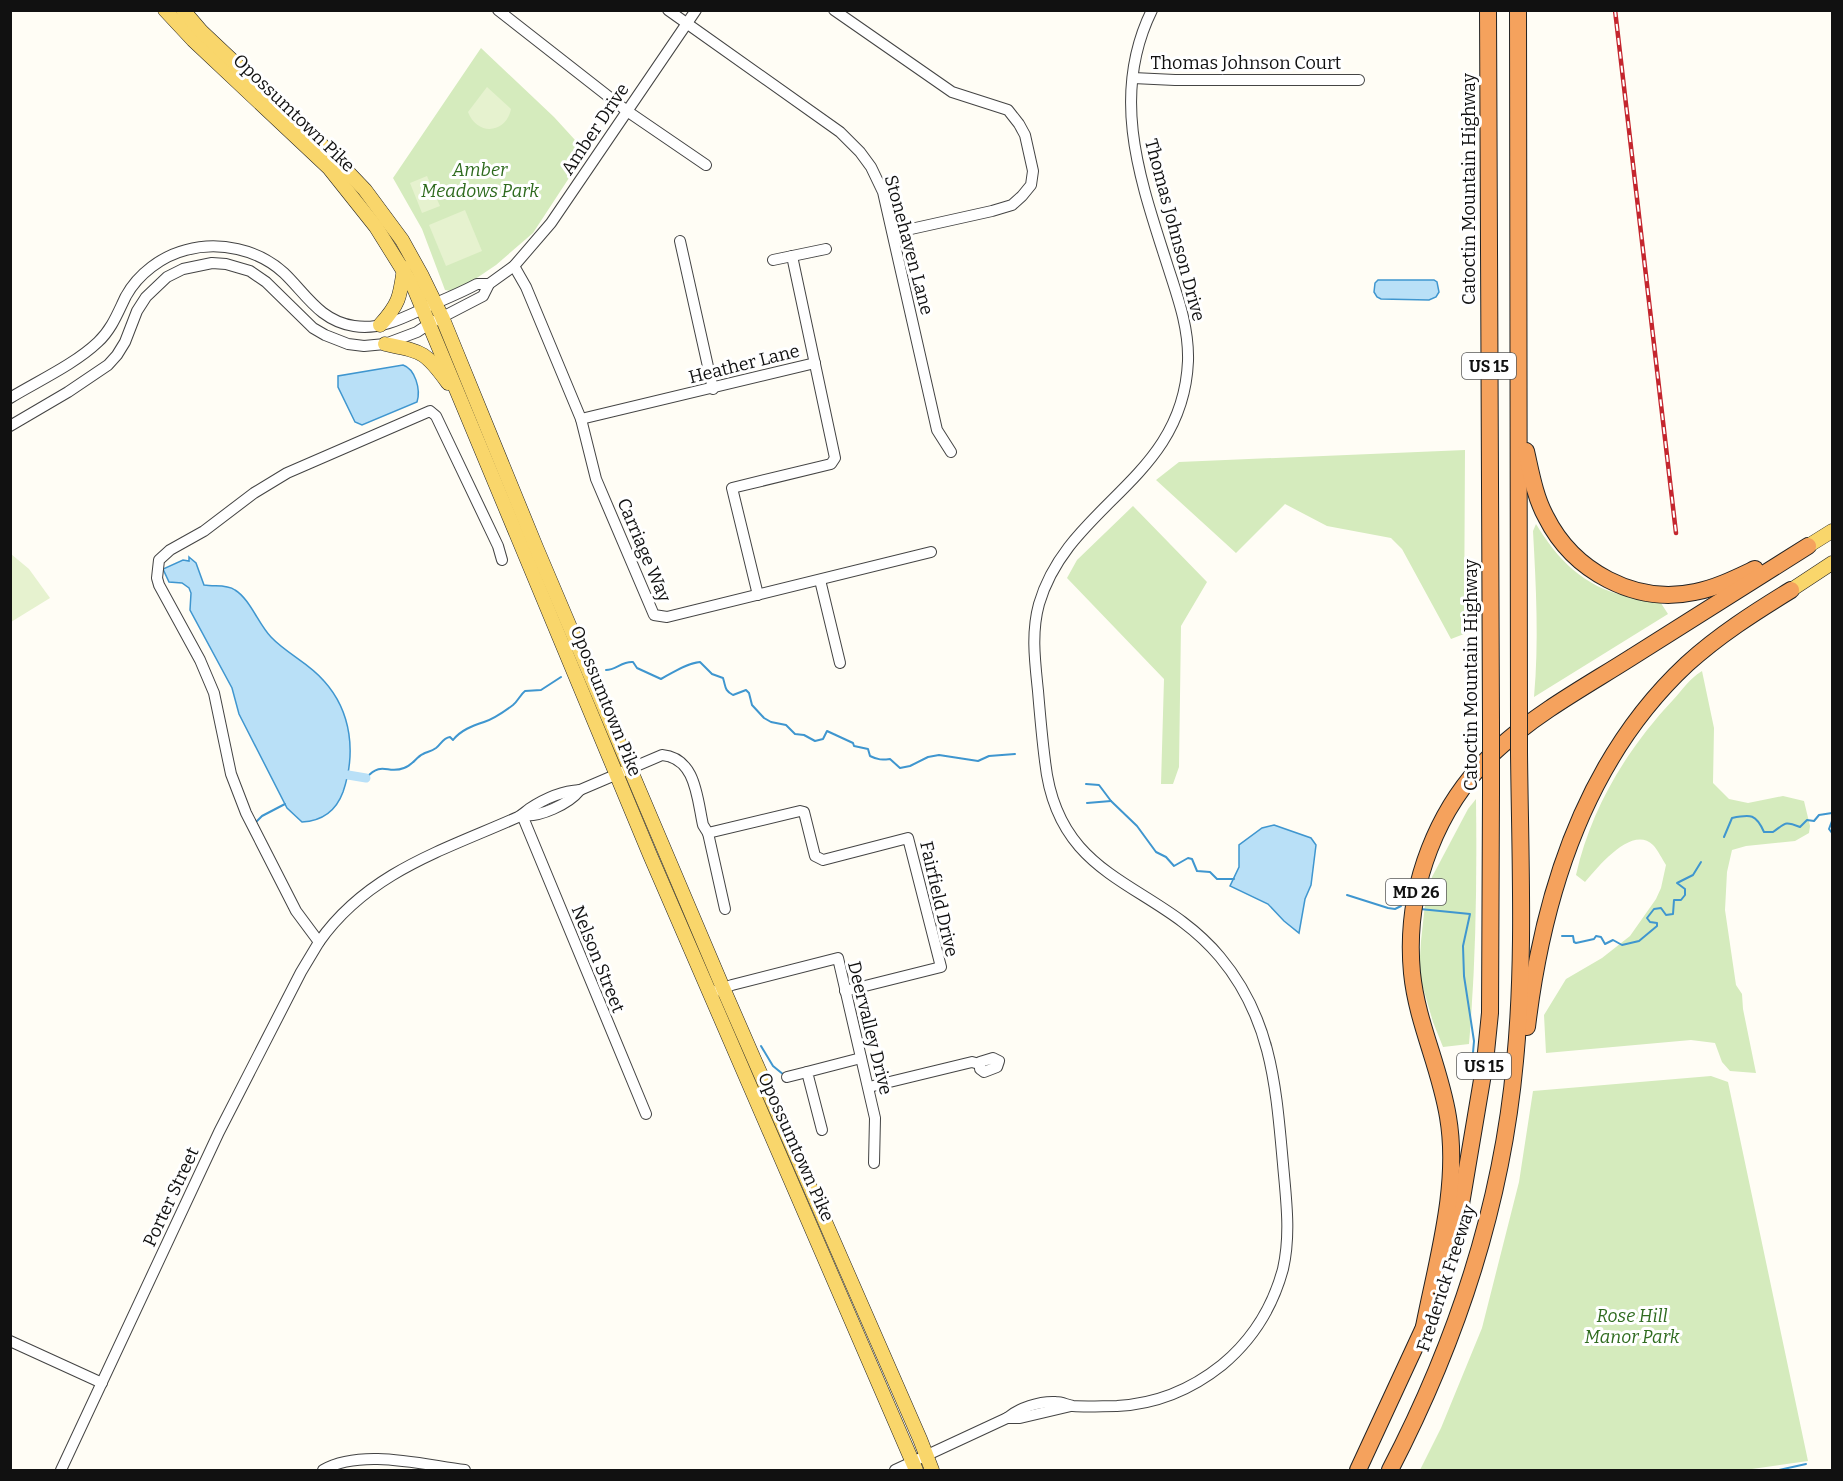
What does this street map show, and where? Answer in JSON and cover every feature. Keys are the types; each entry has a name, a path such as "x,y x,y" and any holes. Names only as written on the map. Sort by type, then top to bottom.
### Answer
{"highway":[{"name":"Catoctin Mountain Highway","path":"1423,1332 1459,1216 1485,1062 1490,1013 1492,959 1488,10"},
{"name":"US 15","path":"1512,1089 1520,964 1518,10"},
{"path":"1519,423 1539,502 1554,532 1564,545 1588,567 1617,584 1648,593 1694,593 1741,576 1808,546"},
{"name":"MD 26","path":"1423,1332 1449,1198 1452,1156 1450,1126 1444,1096 1416,1001 1412,970 1411,938 1419,879 1431,842 1473,774 1515,734 1563,701 1808,546"},
{"path":"1512,1089 1525,1049 1536,972 1555,887 1575,830 1603,771 1637,719 1687,664 1730,630 1791,590"},
{"name":"Frederick Freeway","path":"1390,1470 1426,1396 1459,1314 1494,1188 1512,1089"},
{"name":"Frederick Freeway","path":"1358,1470 1423,1332"}],"main road":[{"name":"Opossumtown Pike","path":"165,10 200,47 329,168 365,211 429,306 442,317 914,1466"},
{"name":"Opossumtown Pike","path":"183,10 201,31 323,146 365,190 402,240 429,306 429,324 615,773 717,991 920,1438 932,1470"},
{"path":"380,325 399,302 404,268"},
{"path":"385,344 412,349 428,356 462,402"},
{"name":"MD 26","path":"1808,546 1833,531"},
{"path":"1791,590 1833,563"}],"street":[{"path":"498,10 627,111 706,165"},
{"name":"Stonehaven Lane","path":"668,10 840,132 866,159 878,181 893,233 937,430 951,452"},
{"name":"Amber Drive","path":"10,426 108,365 117,355 146,297 167,277 195,266 226,264 250,271 259,276 273,294 303,320 325,335 348,344 364,346 385,344 417,332 483,296 489,285 514,266 551,223 696,10"},
{"path":"834,10 945,88 1008,110 1025,135 1033,171 1031,184 1012,205 893,233"},
{"name":"Thomas Johnson Drive","path":"895,1470 914,1466 926,1456 1007,1419 1072,1406 1119,1406 1153,1400 1190,1386 1223,1364 1254,1331 1269,1306 1279,1282 1287,1241 1287,1206 1275,1081 1265,1040 1247,997 1219,956 1196,932 1170,912 1107,873 1079,848 1060,817 1046,774 1034,644 1035,621 1041,597 1063,553 1139,474 1163,443 1179,406 1187,374 1186,329 1140,177 1132,138 1130,103 1133,78 1139,44 1152,10"},
{"name":"Thomas Johnson Court","path":"1133,78 1359,80"},
{"path":"680,241 713,389"},
{"name":"Amber Drive","path":"10,398 76,358 100,340 111,327 134,284 158,262 185,250 220,246 235,248 270,263 289,279 318,310 353,326 380,325 403,319 477,284 489,285"},
{"path":"773,260 826,249"},
{"path":"792,256 815,363"},
{"name":"Carriage Way","path":"514,266 526,287 581,419 596,479 654,615 663,618 931,552"},
{"path":"273,294 289,279"},
{"name":"Heather Lane","path":"581,419 815,363 835,454 834,462 732,488 758,595"},
{"path":"319,942 296,911 246,813 231,774 214,693 200,660 159,585 157,568 159,560 170,550 204,531 270,482 430,411 436,416 498,546 502,560"},
{"path":"820,580 840,663"},
{"path":"615,773 662,755 674,756 682,762 692,779 703,825 708,833 725,909"},
{"name":"Porter Street","path":"61,1470 219,1132 301,972 319,942 343,913 392,873 522,815 531,816 552,809 573,799 580,790 615,773"},
{"name":"Fairfield Drive","path":"708,833 800,811 804,812 815,856 823,860 908,838 941,967 845,991"},
{"name":"Nelson Street","path":"522,815 646,1114"},
{"name":"Deervalley Drive","path":"717,991 838,958 875,1118 874,1163"},
{"path":"787,1077 861,1058"},
{"path":"869,1087 972,1062 979,1064"},
{"path":"807,1072 822,1130"},
{"path":"10,1341 102,1383"},
{"path":"324,1470 345,1461 371,1459 465,1470"}],"green space":[{"name":"Amber Meadows Park","path":"481,48 554,117 586,152 533,233 496,265 456,292 445,290 422,229 393,178"},
{"path":"487,87 511,109 503,123 491,129 478,125 468,112"},
{"path":"427,176 440,206 422,213 410,183"},
{"path":"465,210 482,251 446,266 429,225"},
{"path":"1465,450 1464,634 1451,639 1402,549 1391,538 1327,526 1285,504 1236,553 1156,480 1179,462"},
{"path":"1133,506 1207,582 1181,626 1179,767 1173,784 1161,784 1164,679 1067,578 1077,560"},
{"path":"1536,524 1553,549 1573,570 1597,586 1611,592 1630,597 1659,600 1668,614 1534,697 1537,635 1533,531"},
{"path":"11,554 29,569 50,598 11,622"},
{"path":"1702,671 1714,728 1713,783 1729,799 1748,803 1783,796 1804,801 1810,826 1809,833 1795,841 1746,846 1732,850 1727,872 1725,910 1736,985 1742,994 1756,1073 1730,1071 1722,1062 1715,1043 1691,1040 1546,1053 1544,1015 1566,979 1602,958 1630,936 1656,899 1666,865 1653,845 1645,840 1635,840 1616,850 1585,882 1576,875 1591,826 1626,759 1656,719"},
{"path":"1476,799 1476,921 1469,1044 1443,1047 1419,974 1425,904 1432,877 1468,809"},
{"name":"Rose Hill Manor Park","path":"1711,1076 1728,1082 1808,1461 1745,1470 1420,1470 1441,1428 1482,1328 1519,1182 1533,1091"}],"water":[{"path":"1378,280 1434,280 1437,282 1439,292 1436,297 1429,300 1381,299 1374,292 1375,283"},
{"path":"403,365 411,371 416,380 417,402 362,425 355,422 338,387 338,376"},
{"path":"189,557 196,563 204,585 228,587 240,594 271,637 318,675 341,706 349,734 347,778 336,805 316,820 302,822 287,808 239,714 232,688 190,610 189,588 182,583 169,582 163,569 183,560 189,561"},
{"path":"1274,825 1311,838 1316,845 1311,885 1305,899 1299,933 1268,904 1230,886 1239,867 1239,845 1262,828"}],"waterway":[{"path":"606,670 633,662 637,668 661,679 685,666 700,662 712,674 723,678 727,690 733,695 746,690 752,705 771,722 786,725 795,734 804,735 815,741 823,739 827,731 853,743 854,746 868,749 870,756 890,759 900,768 939,755 978,761 989,756 1015,754"},
{"path":"366,778 377,770 398,770 407,767 446,739 450,737 453,740 467,729 503,712 525,691 541,690 561,677"},
{"path":"348,775 366,778"},
{"path":"1086,784 1099,785 1111,801 1137,826 1156,852 1166,857 1174,866 1188,858 1192,859 1197,871 1210,872 1217,879 1234,879"},
{"path":"1087,803 1111,801"},
{"path":"256,822 262,816 285,804"},
{"path":"1724,837 1732,818 1752,817 1764,832 1773,832 1785,824 1800,827 1807,820 1814,821 1819,815 1832,813"},
{"path":"1832,821 1829,829 1832,833"},
{"path":"1562,936 1573,936 1576,943 1594,939 1596,936 1601,937 1605,944 1613,940 1622,945 1639,941 1657,926 1657,923 1650,922 1647,918 1654,909 1661,908 1666,915 1673,914 1674,900 1681,900 1685,895 1685,889 1677,883 1693,875 1701,862"},
{"path":"1347,895 1388,908 1395,909 1401,906"},
{"path":"1420,909 1470,914 1463,946 1464,976 1474,1041 1471,1076"},
{"path":"761,1046 773,1066 784,1075"},
{"path":"1779,1470 1806,1464"}],"railway":[{"path":"1615,10 1676,533"}]}
